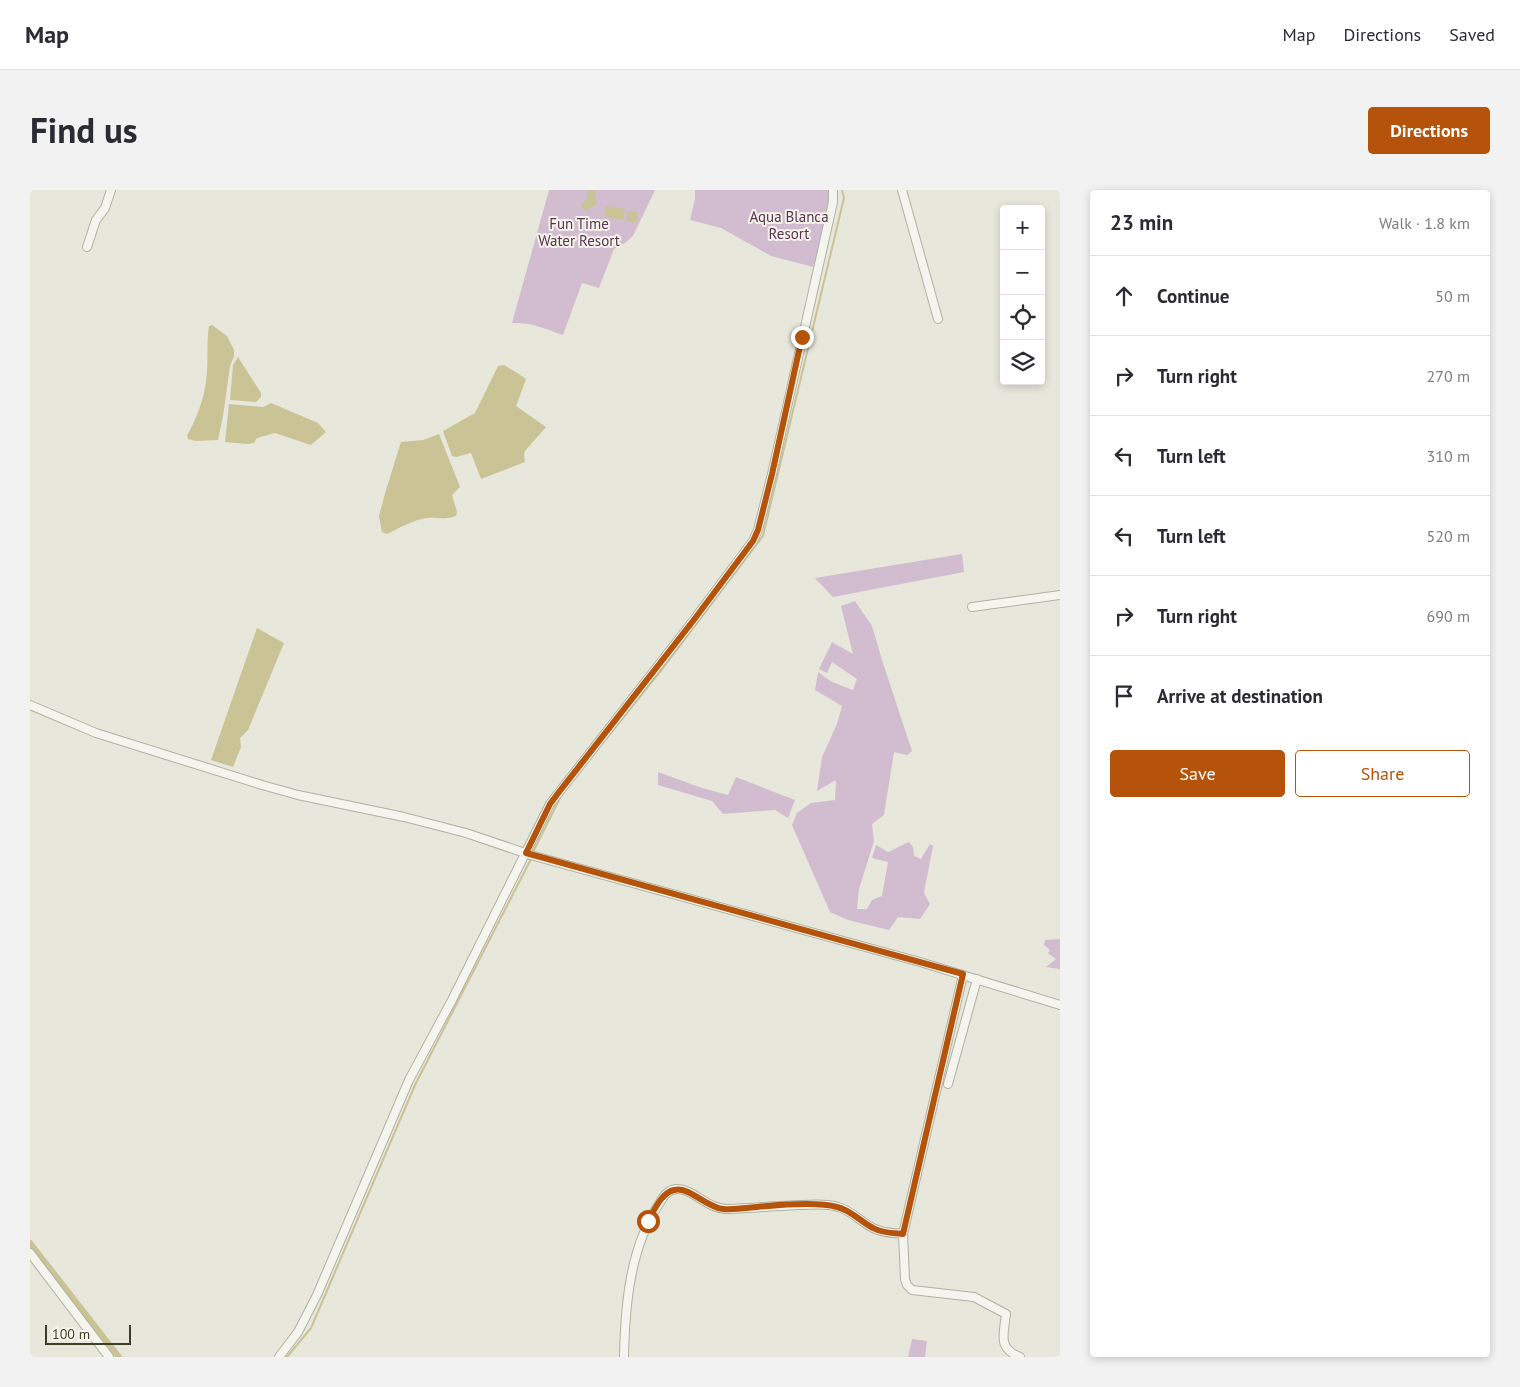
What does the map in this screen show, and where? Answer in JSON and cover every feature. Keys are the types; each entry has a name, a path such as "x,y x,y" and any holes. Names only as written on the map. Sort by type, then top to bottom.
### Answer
{"street":[{"path":"87,246 96,220 106,208 110,190"},
{"path":"279,1357 298,1332 317,1295 409,1080 529,854 550,804 753,541 758,530 772,474 833,202 834,190"},
{"path":"902,190 938,318"},
{"path":"972,607 1060,595"},
{"path":"30,706 96,733 262,785 466,833 529,854 963,974 1060,1005"},
{"path":"963,974 903,1234 905,1279 909,1288 974,1297 1006,1314 1003,1342 1008,1350 1020,1357"},
{"path":"948,1084 977,979"},
{"path":"624,1357 626,1312 631,1280 642,1238 655,1210 665,1195 673,1190 684,1191 711,1206 726,1210 767,1206 830,1205 846,1210 872,1228 903,1234"},
{"path":"30,1253 109,1357"}],"green space":[{"name":"Fun Time Water Resort","path":"549,190 655,190 633,236 614,249 599,288 582,283 563,335 532,325 512,323"},
{"name":"Aqua Blanca Resort","path":"695,190 830,190 826,223 813,267 771,256 721,228 690,220"},
{"path":"962,554 964,572 833,597 815,578"},
{"path":"855,601 872,626 912,751 907,755 894,752 884,815 872,824 874,841 859,889 857,909 867,909 872,900 882,896 888,862 872,858 876,845 888,852 909,842 913,847 914,856 921,859 930,844 933,846 924,893 930,904 920,919 898,917 889,930 848,920 830,912 792,825 797,813 811,803 835,800 836,780 817,791 822,757 837,724 842,706 815,690 818,672 832,682 853,690 857,679 832,662 827,673 819,669 832,642 853,654 841,606"},
{"path":"658,772 728,795 736,777 795,800 788,818 775,810 723,814 712,801 658,785"},
{"path":"1060,939 1060,969 1046,967 1056,959 1048,953 1050,950 1044,945 1045,940"},
{"path":"912,1339 927,1341 925,1357 908,1357"}],"shaded area":[{"path":"587,190 596,192 595,199 597,202 596,205 587,210 582,208 582,203 587,199"},
{"path":"606,206 625,209 623,220 604,216"},
{"path":"628,211 638,212 636,223 626,221"},
{"path":"212,325 227,336 234,350 234,356 230,366 218,440 195,441 188,439 187,436 203,395 207,374 208,333 209,326"},
{"path":"238,357 261,393 261,397 256,402 230,400 233,365"},
{"path":"504,365 526,379 516,406 546,427 525,451 525,462 481,479 471,453 456,457 452,456 443,431 475,413 498,366"},
{"path":"271,403 318,423 326,432 311,445 275,433 257,438 254,443 225,442 229,404 263,407"},
{"path":"439,434 460,487 452,495 457,512 456,516 418,520 387,534 382,532 379,516 401,442 423,440"},
{"path":"257,628 284,643 248,730 240,738 241,747 233,767 211,760"}],"waterway":[{"path":"601,745 663,668 763,536 844,198 842,190"},
{"path":"532,854 561,796"},
{"path":"287,1357 311,1328 415,1085 531,859"},
{"path":"30,1243 119,1357"}],"route":[{"path":"648,1221 665,1195 677,1189 711,1206 726,1210 767,1206 830,1205 846,1210 872,1228 888,1233 903,1234 963,974 526,853 550,804 753,541 758,530 772,474 802,337"}]}
